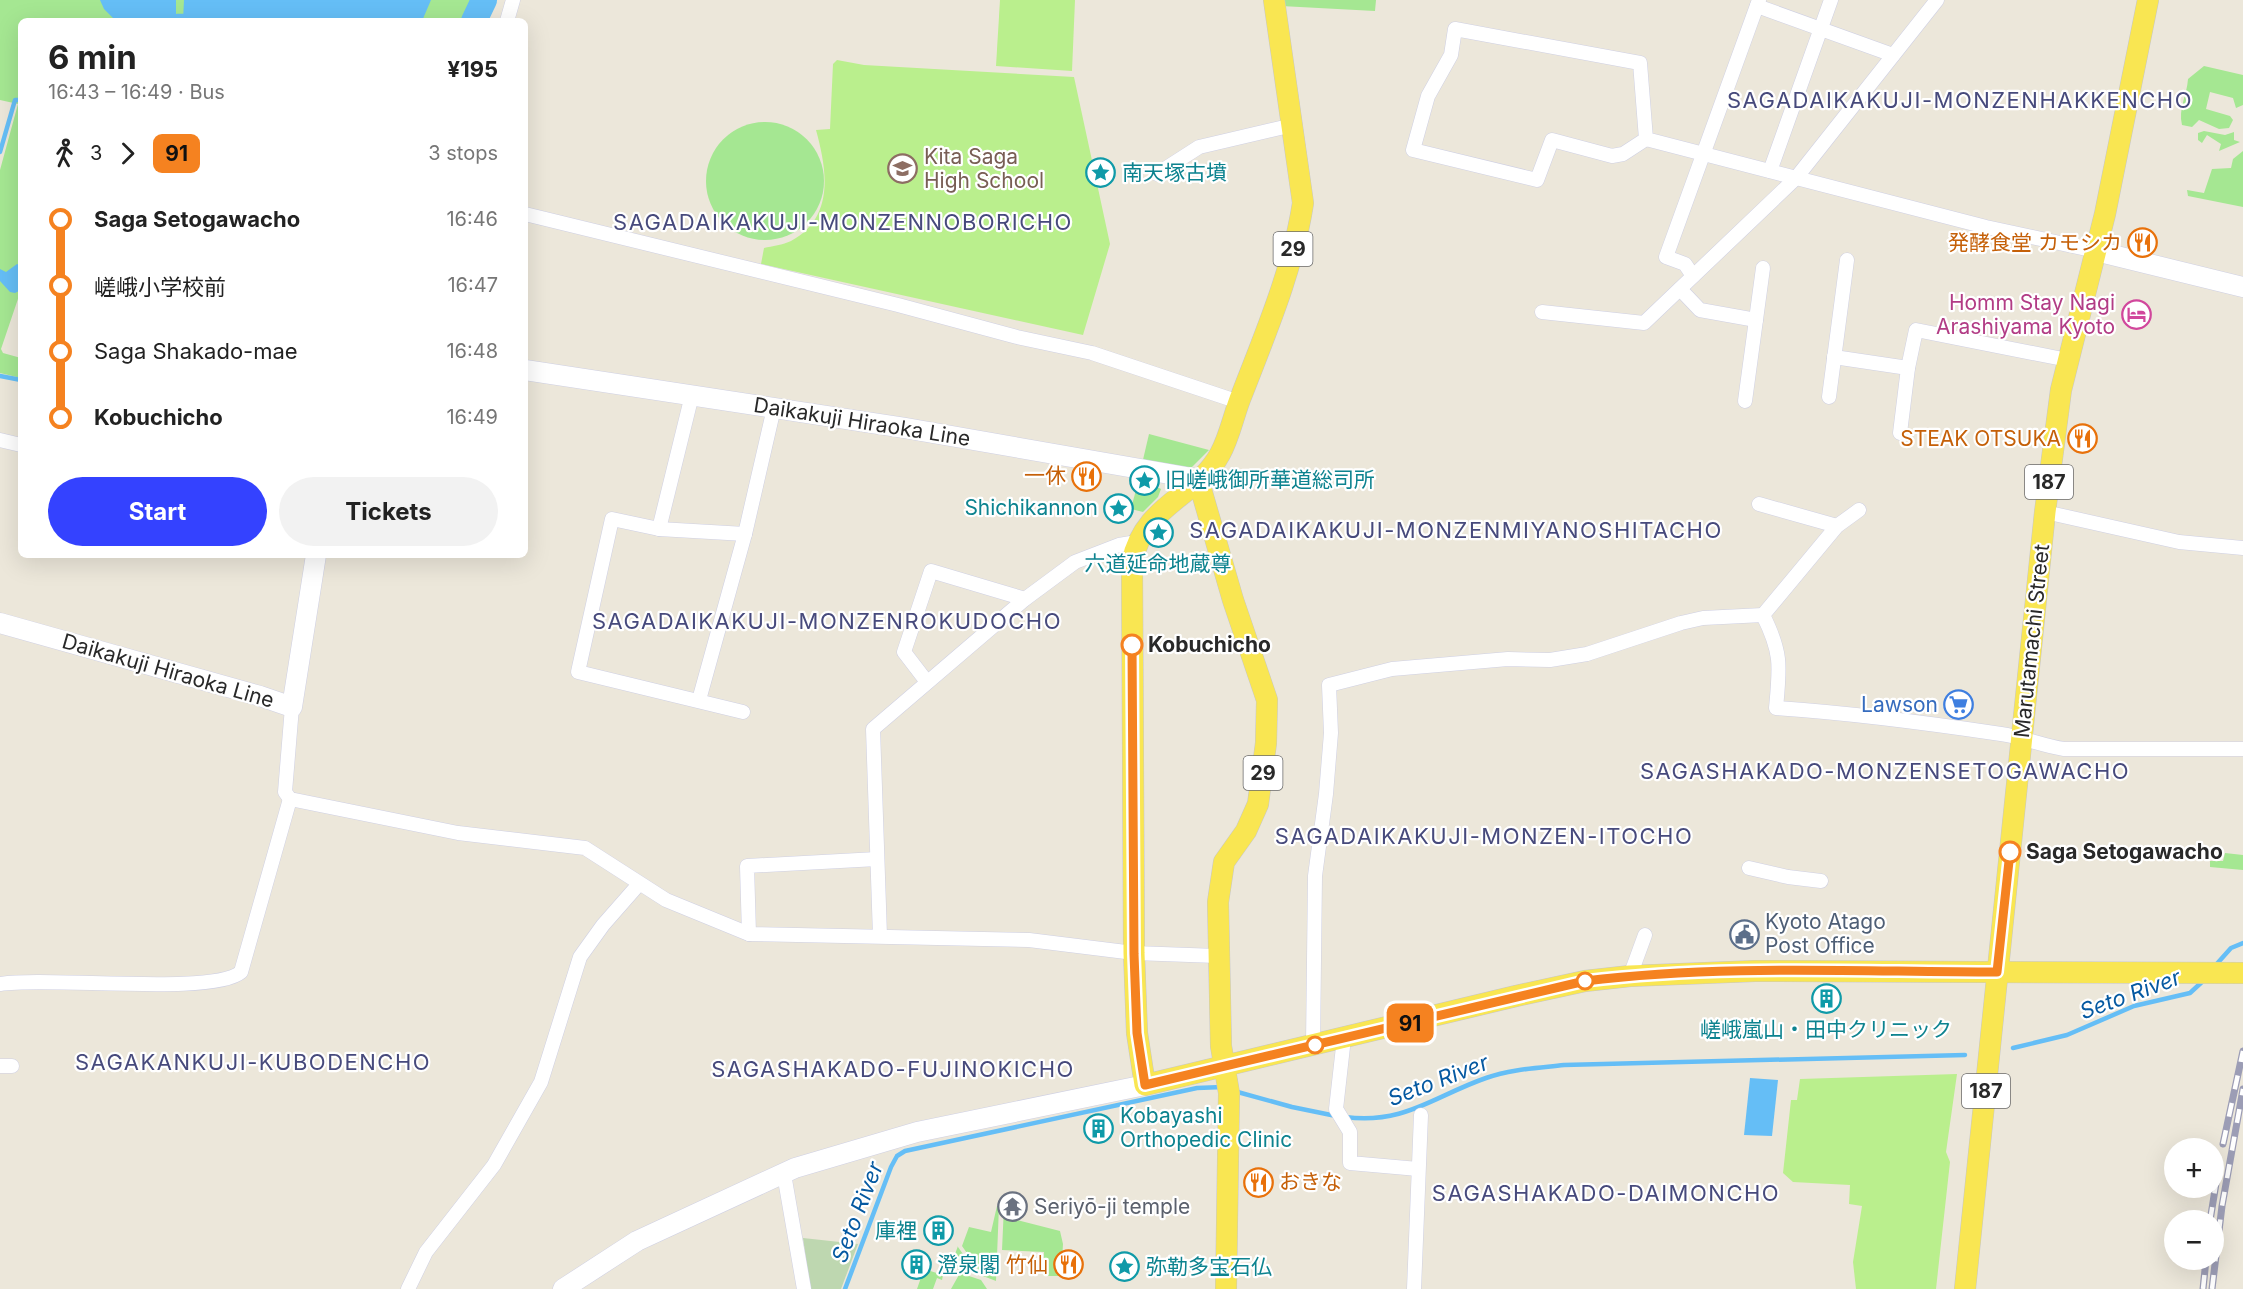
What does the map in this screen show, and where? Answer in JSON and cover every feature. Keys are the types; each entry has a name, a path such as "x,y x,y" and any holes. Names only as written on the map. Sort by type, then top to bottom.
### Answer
{"main road":[{"name":"29","path":"1145,1085 1137,1033 1134,954 1132,562 1137,542 1156,516 1198,479 1220,454 1276,307 1299,231 1303,203 1274,0"},
{"name":"Marutamachi Street","path":"1965,1289 2045,512 2061,390 2096,251 2148,0"},
{"path":"2096,251 2243,287"},
{"name":"Daikakuji Hiraoka Line","path":"528,370 774,408 1198,479"},
{"name":"29","path":"1198,479 1233,600 1267,700 1266,743 1258,804 1246,831 1224,862 1218,902 1217,956 1221,1046 1227,1080 1226,1289"},
{"name":"Daikakuji Hiraoka Line","path":"0,623 292,707 316,558"},
{"path":"563,1289 637,1240 795,1168 917,1132 1145,1085 1227,1080 1313,1045 1516,996 1630,975 1755,971 2243,973"}],"street":[{"path":"508,18 513,0"},
{"path":"1770,171 1831,0"},
{"path":"1542,312 1644,323 1796,178 1937,0"},
{"path":"1693,276 1685,264 1666,257 1758,3 1821,30 1893,56"},
{"path":"1646,139 1640,63 1455,29 1451,55 1428,96 1413,150 1537,180 1552,140 1612,156 1623,154 1646,139 1986,227 2096,251"},
{"path":"1157,174 1199,147 1293,125"},
{"path":"528,215 909,308 1017,337 1092,353 1239,402"},
{"path":"1829,397 1847,260"},
{"path":"1745,401 1763,268"},
{"path":"1680,289 1700,310 1756,320"},
{"path":"1900,433 1908,368 1916,330 2068,360"},
{"path":"1834,357 1908,368"},
{"path":"659,529 692,395"},
{"path":"699,700 745,534 774,408"},
{"path":"0,440 18,444"},
{"path":"1759,504 1837,526"},
{"path":"1313,1045 1315,876 1329,764 1329,685 1392,669 1508,659 1550,660 1587,654 1652,631 1703,618 1763,615 1837,526 1859,510"},
{"path":"2045,512 2179,542 2243,548"},
{"path":"743,712 578,672 612,519 659,529 745,534"},
{"path":"880,936 873,729 1025,599 1075,562 1119,545 1137,542"},
{"path":"927,682 904,652 931,571 1025,599"},
{"path":"1763,615 1777,643 1780,669 1776,708 2004,734 2038,745 2064,749 2243,749"},
{"path":"292,707 285,792 290,799 458,833 585,848 666,900 749,934 1029,940 1134,954 1217,956"},
{"path":"0,984 177,984 233,979 241,972 290,799"},
{"path":"749,934 747,866 877,860"},
{"path":"1749,868 1788,878 1821,881"},
{"path":"408,1289 426,1252 494,1165 541,1082 580,957 603,925 639,884"},
{"path":"1630,975 1645,934"},
{"path":"1344,1038 1336,1109 1350,1132 1350,1163 1418,1169"},
{"path":"1414,1289 1420,1115"},
{"path":"784,1174 804,1289"}],"green space":[{"path":"0,0 480,0 472,18 18,18 18,104 0,100"},
{"path":"1000,0 1075,0 1072,71 996,66"},
{"path":"1280,0 1376,0 1375,11 1281,6"},
{"path":"837,60 864,65 1074,77 1110,244 1083,335 761,264 764,248 791,241 805,231 815,219 821,206 825,176 816,130 830,129 833,64"},
{"path":"2204,66 2243,75 2243,105 2236,108 2233,98 2210,92 2206,109 2230,116 2233,120 2229,128 2219,129 2199,120 2192,127 2182,125 2181,113 2188,79"},
{"path":"18,104 18,299 1,349 3,353 18,357 18,377 0,373 0,170"},
{"path":"765,122 788,126 807,139 820,158 824,181 820,204 807,223 788,236 765,240 742,236 723,223 710,204 706,181 710,158 723,139 742,126"},
{"path":"2204,131 2225,135 2234,132 2234,140 2240,142 2219,151 2221,144 2207,135 2202,143 2198,140 2198,133"},
{"path":"2243,151 2243,207 2188,196 2187,190 2204,193 2212,169 2231,168 2233,159"},
{"path":"1149,434 1209,450 1189,470 1142,464"},
{"path":"1139,478 1161,489 1158,497 1143,512 1131,509"},
{"path":"2225,853 2243,855 2243,870 2210,867 2210,861 2223,861"},
{"path":"1957,1074 1946,1152 1950,1162 1936,1289 1856,1289 1853,1262 1862,1206 1849,1204 1850,1185 1793,1182 1783,1173 1791,1100 1797,1100 1800,1079"},
{"path":"997,1206 999,1206 996,1281 983,1276 962,1246 969,1227 991,1232"},
{"path":"1004,1206 1010,1207 1009,1218 1060,1231 1063,1244 1061,1276 1043,1276 1044,1252 1002,1250"},
{"path":"803,1238 858,1244 841,1289 810,1289"},
{"path":"958,1247 977,1274 951,1265"},
{"path":"924,1269 943,1275 942,1280 937,1278 933,1289 917,1289"},
{"path":"960,1273 981,1280 987,1289 951,1289"}],"water":[{"path":"100,0 176,0 176,18 113,18 104,9"},
{"path":"184,0 431,0 423,18 183,18"},
{"path":"18,264 18,292 10,292 0,281 0,269 6,272"},
{"path":"1750,1078 1778,1080 1772,1136 1744,1135"}],"waterway":[{"path":"475,18 484,0"},
{"path":"177,16 184,16"},
{"path":"0,152 15,100 18,100"},
{"path":"0,376 18,379"},
{"name":"Seto River","path":"2214,967 2231,948 2243,943"},
{"name":"Seto River","path":"2013,1048 2067,1035 2134,1006 2190,993 2203,981"},
{"name":"Seto River","path":"1345,1117 1385,1117 1402,1113 1495,1075 1564,1065 1965,1055"},
{"name":"Seto River","path":"845,1289 891,1167 897,1156 905,1151 1197,1088 1223,1087"},
{"name":"Seto River","path":"1234,1091 1336,1116"}],"railway":[{"path":"2224,1139 2243,1051"},
{"path":"2212,1289 2222,1206 2243,1089"},
{"path":"2212,1210 2214,1198"},
{"path":"2203,1289 2205,1270"}],"bus line":[{"name":"91","path":"1132,645 1134,954 1137,1033 1145,1085 1421,1021 1516,996 1585,981 1630,975 1755,971 1997,972 2010,852"}],"place":[{"name":"Kita Saga High School","path":"903,169"},
{"name":"南天塚古墳","path":"1101,173"},
{"name":"発酵食堂 カモシカ","path":"2143,243"},
{"name":"Homm Stay Nagi Arashiyama Kyoto","path":"2136,315"},
{"name":"STEAK OTSUKA","path":"2082,439"},
{"name":"一休","path":"1087,476"},
{"name":"旧嵯峨御所華道総司所","path":"1144,480"},
{"name":"Shichikannon","path":"1119,508"},
{"name":"六道延命地蔵尊","path":"1158,533"},
{"name":"Kobuchicho","path":"1132,645"},
{"name":"Lawson","path":"1959,705"},
{"name":"Saga Setogawacho","path":"2010,852"},
{"name":"Kyoto Atago Post Office","path":"1744,934"},
{"name":"嵯峨嵐山・田中クリニック","path":"1826,999"},
{"name":"Kobayashi Orthopedic Clinic","path":"1099,1128"},
{"name":"おきな","path":"1258,1182"},
{"name":"Seriyō-ji temple","path":"1013,1207"},
{"name":"庫裡","path":"938,1231"},
{"name":"澄泉閣","path":"916,1265"},
{"name":"竹仙","path":"1069,1265"},
{"name":"弥勒多宝石仏","path":"1125,1267"}],"district":[{"name":"SAGADAIKAKUJI-MONZENHAKKENCHO","path":"1960,100"},
{"name":"SAGADAIKAKUJI-MONZENNOBORICHO","path":"843,222"},
{"name":"SAGADAIKAKUJI-MONZENMIYANOSHITACHO","path":"1456,530"},
{"name":"SAGADAIKAKUJI-MONZENROKUDOCHO","path":"827,621"},
{"name":"SAGASHAKADO-MONZENSETOGAWACHO","path":"1885,771"},
{"name":"SAGADAIKAKUJI-MONZEN-ITOCHO","path":"1484,836"},
{"name":"SAGAKANKUJI-KUBODENCHO","path":"253,1062"},
{"name":"SAGASHAKADO-FUJINOKICHO","path":"893,1069"},
{"name":"SAGASHAKADO-DAIMONCHO","path":"1606,1193"}]}
